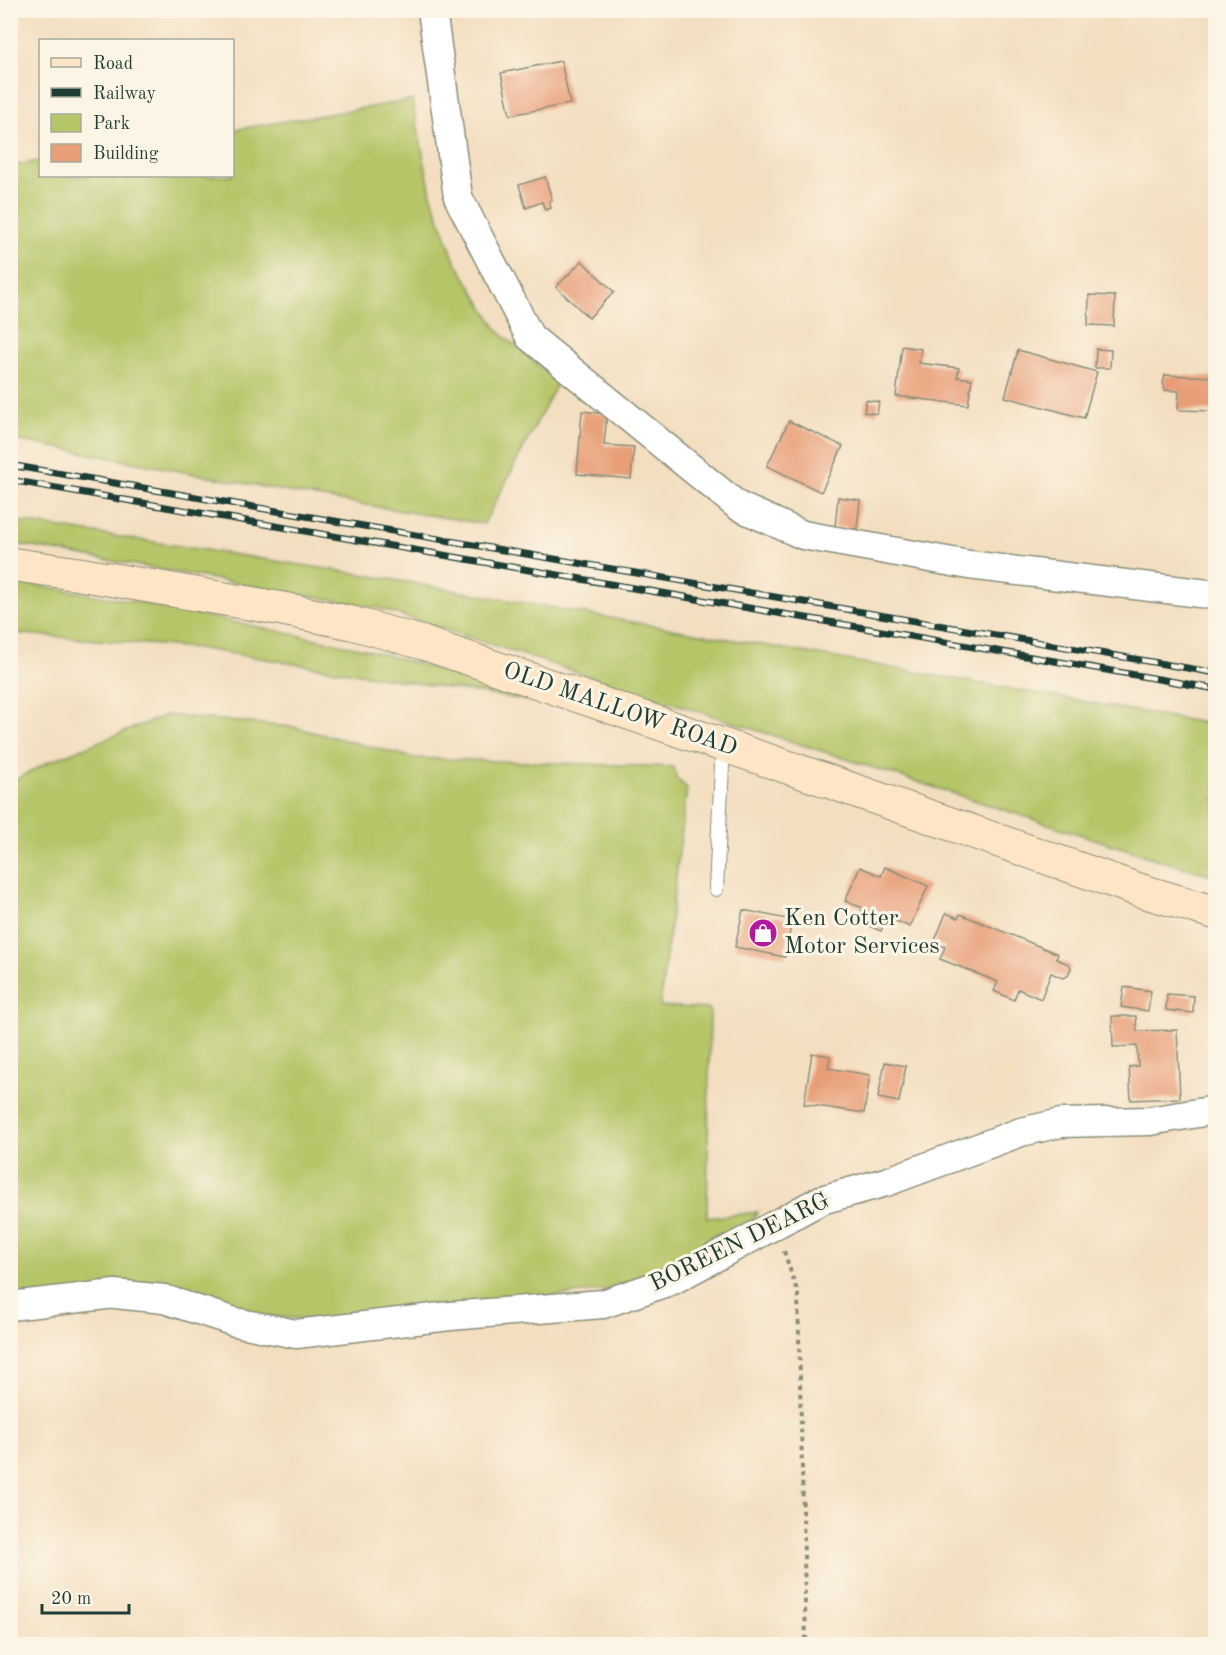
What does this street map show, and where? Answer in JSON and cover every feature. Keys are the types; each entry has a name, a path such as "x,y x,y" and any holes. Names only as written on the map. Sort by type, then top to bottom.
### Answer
{"street":[{"path":"432,10 458,197 530,337 738,506 803,535 969,565 1215,595"},
{"name":"OLD MALLOW ROAD","path":"10,564 283,609 352,623 423,643 1139,890 1215,914"},
{"name":"BOREEN DEARG","path":"10,1306 115,1293 164,1299 235,1322 296,1334 450,1316 603,1304 673,1280 821,1200 886,1182 1021,1132 1061,1123 1150,1120 1215,1110"}],"lane":[{"path":"716,889 723,746"}],"path":[{"path":"775,1225 798,1294 806,1644"}],"green space":[{"path":"412,100 431,194 454,259 498,331 558,382 484,524 316,497 11,439 11,166 39,161 39,177 234,177 234,130"},
{"path":"10,520 367,575 1215,725 1215,876 378,608 11,543"},
{"path":"10,581 138,602 364,649 509,689 531,701 196,648 11,633"},
{"path":"166,715 293,727 415,758 674,767 676,778 687,788 660,1006 710,1009 707,1218 758,1212 745,1230 636,1287 329,1321 11,1297 10,783 48,762"}],"building":[{"path":"561,61 570,104 510,115 501,73"},
{"path":"545,177 552,200 549,201 551,208 545,210 542,202 526,208 519,185"},
{"path":"582,261 614,292 589,318 556,287"},
{"path":"1089,295 1115,296 1114,326 1088,325"},
{"path":"902,346 921,349 919,363 959,368 957,377 972,379 968,405 896,396"},
{"path":"1096,349 1111,350 1110,368 1095,368"},
{"path":"1018,350 1097,372 1084,418 1005,397"},
{"path":"1165,375 1216,377 1216,411 1178,410 1179,391 1165,390 1163,383"},
{"path":"866,400 879,402 877,414 864,412"},
{"path":"582,411 607,414 604,445 634,447 631,479 577,474"},
{"path":"789,421 843,446 821,492 767,466"},
{"path":"838,497 860,500 857,529 835,527"},
{"path":"860,867 881,876 885,867 928,886 910,927 887,917 881,931 858,921 863,908 845,901"},
{"name":"Ken Cotter Motor Services","path":"743,910 792,920 785,957 735,947"},
{"path":"946,913 958,918 960,914 1058,954 1056,959 1069,964 1071,968 1068,976 1063,978 1051,973 1041,999 1018,989 1014,1000 994,991 998,982 940,959 945,947 934,943"},
{"path":"1124,987 1151,991 1148,1011 1121,1007"},
{"path":"1167,994 1194,996 1193,1013 1166,1010"},
{"path":"1112,1016 1136,1016 1137,1031 1177,1030 1180,1098 1131,1100 1129,1067 1138,1066 1137,1046 1113,1047"},
{"path":"812,1053 830,1056 828,1068 870,1075 864,1113 804,1104"},
{"path":"885,1062 906,1066 899,1102 878,1098"}],"railway":[{"path":"10,465 1216,673"},
{"path":"10,480 1216,689"}],"place":[{"name":"Ken Cotter Motor Services","path":"763,933"}]}
